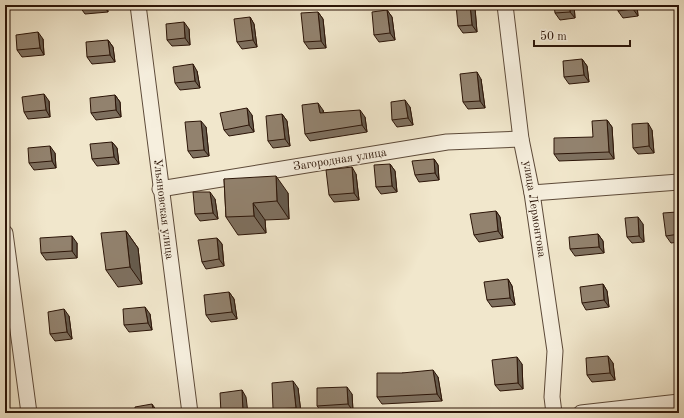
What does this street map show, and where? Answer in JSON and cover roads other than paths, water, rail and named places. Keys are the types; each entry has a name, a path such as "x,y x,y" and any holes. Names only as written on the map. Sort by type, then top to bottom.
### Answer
{"street":[{"name":"Ульяновская улица","path":"138,5 160,189 190,413"},
{"name":"улица Лермонтова","path":"506,5 521,139 532,193 555,351 552,397 554,413"},
{"name":"Загородная улица","path":"160,189 447,142 521,139"},
{"path":"532,193 679,182"},
{"path":"5,232 29,413"},
{"path":"581,413 679,402"}]}
